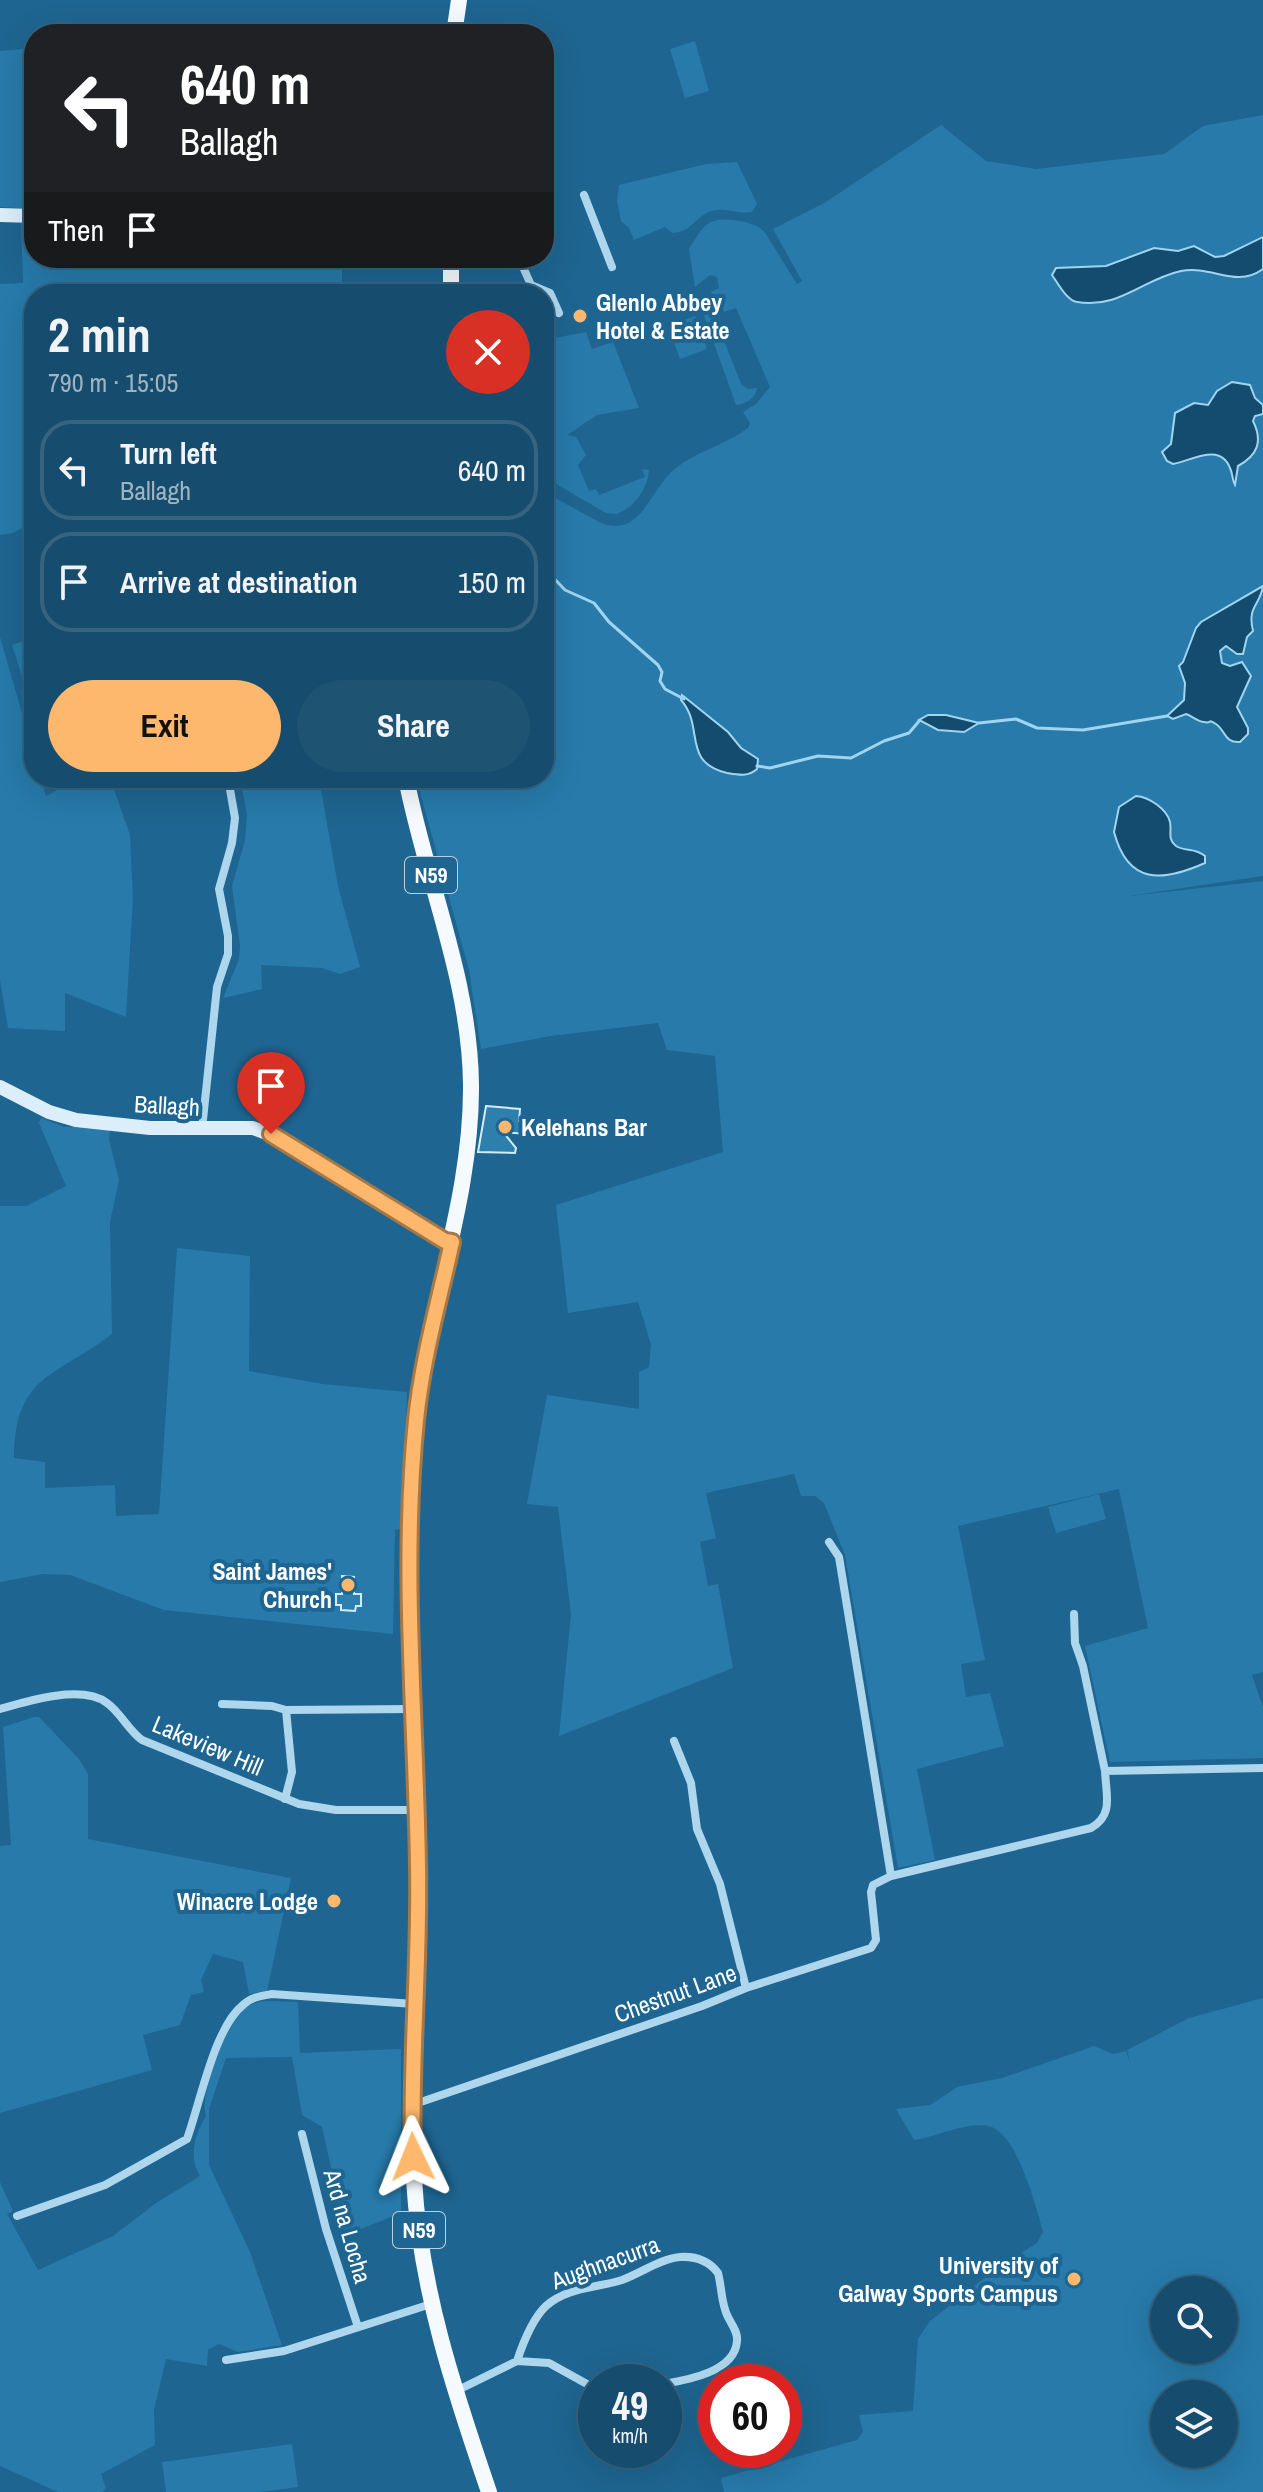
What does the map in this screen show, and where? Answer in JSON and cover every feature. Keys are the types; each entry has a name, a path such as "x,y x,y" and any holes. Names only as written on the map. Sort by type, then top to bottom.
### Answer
{"main road":[{"path":"455,24 459,0"},
{"name":"N59","path":"409,788 457,972 466,1022 471,1083 468,1136 452,1242 426,1353 416,1417 410,1579 419,1914 411,2105 414,2184 431,2304 455,2391 489,2492"}],"street":[{"path":"584,195 612,267"},
{"path":"0,215 24,216"},
{"path":"554,302 559,313"},
{"path":"202,1130 217,987 228,954 228,936 219,889 232,843 235,818 230,788"},
{"name":"Ballagh","path":"0,1087 49,1112 76,1120 150,1128 253,1128 271,1134 445,1241 452,1242"},
{"path":"829,1542 839,1557 891,1876 1091,1828 1106,1815 1105,1771 1083,1666 1075,1643 1074,1614"},
{"name":"Lakeview Hill","path":"0,1709 51,1696 96,1697 110,1705 142,1740 285,1799 336,1810 416,1810"},
{"path":"222,1704 272,1706 286,1710 412,1709"},
{"path":"285,1799 292,1772 286,1710"},
{"path":"674,1741 691,1783 697,1829 720,1884 746,1988"},
{"path":"1105,1771 1263,1768"},
{"name":"Chestnut Lane","path":"411,2105 702,2006 746,1988 871,1948 876,1940 871,1892 873,1885 891,1876"},
{"path":"17,2216 105,2185 187,2139 223,2034 236,2011 253,1998 272,1994 414,2004"},
{"name":"Ard na Locha","path":"302,2134 326,2229 358,2327"},
{"name":"Aughnacurra","path":"517,2361 541,2312 571,2291 624,2279 681,2257 700,2259 718,2273 723,2305 736,2333 737,2344 726,2361 715,2369 682,2379"},
{"path":"226,2360 284,2351 431,2304"},
{"path":"455,2391 517,2361 549,2363 578,2379"}],"shaded area":[{"path":"695,41 709,91 685,98 670,49"},
{"path":"24,49 24,208 0,207 0,51"},
{"path":"1263,115 1263,876 1130,896 1263,881 1263,1672 1252,1675 1263,1707 1263,1758 1110,1762 1085,1646 1148,1628 1119,1489 958,1526 985,1660 961,1664 966,1697 990,1693 1004,1746 917,1769 935,1860 898,1868 845,1555 824,1503 815,1496 801,1496 794,1474 706,1493 716,1538 700,1542 708,1586 718,1584 733,1668 559,1736 571,1614 558,1507 527,1504 547,1395 639,1409 639,1372 649,1367 651,1345 638,1302 568,1313 556,1205 723,1152 715,1056 667,1050 658,1023 551,1036 481,1049 469,970 419,788 554,788 554,497 603,524 617,526 628,523 645,508 676,468 748,428 750,423 743,412 756,404 770,387 736,308 724,312 722,307 717,308 711,292 719,288 717,277 710,275 695,287 689,249 708,224 729,220 750,223 764,231 797,284 802,281 773,229 826,202 941,125 986,161 1036,169 1164,154 1203,126"},
{"path":"737,162 757,204 752,212 712,211 684,230 672,233 665,227 634,240 629,228 621,221 617,201 619,185 706,164"},
{"path":"21,222 24,222 24,268 342,268 342,284 24,284 24,527 0,535 0,284 23,283"},
{"path":"1263,237 1263,269 1243,277 1181,271 1119,297 1092,303 1073,301 1052,275 1056,268 1106,266 1154,248 1178,251 1194,246 1215,257 1224,256"},
{"path":"711,307 741,384 748,389 757,388 753,398 743,403 736,405 702,310"},
{"path":"695,316 707,349 680,359 668,326"},
{"path":"586,332 592,349 613,342 639,408 597,415 567,435 576,437 586,455 578,465 589,491 596,489 599,495 645,477 642,469 649,470 639,496 617,514 606,513 554,483 554,338"},
{"path":"1232,382 1250,385 1255,398 1263,405 1263,414 1255,416 1253,421 1258,435 1257,447 1238,466 1235,485 1230,468 1219,456 1204,455 1173,464 1162,452 1171,444 1175,413 1194,403 1208,405 1217,391"},
{"path":"1263,586 1253,611 1253,631 1247,637 1243,654 1237,654 1226,646 1220,651 1222,663 1230,666 1242,662 1251,676 1237,707 1248,734 1240,742 1235,742 1228,739 1212,721 1202,722 1186,714 1173,719 1167,716 1184,700 1185,683 1179,666 1196,628 1201,622"},
{"path":"0,637 24,720 24,788 44,788 46,796 61,788 114,788 130,835 133,898 126,1017 65,993 65,1031 8,1028 0,980"},
{"path":"24,641 24,682 12,645"},
{"path":"682,695 728,732 741,748 758,759 754,772 731,774 713,768 704,761 688,710 681,700"},
{"path":"928,715 946,715 979,723 964,732 938,730 919,720"},
{"path":"242,788 321,788 338,886 360,967 340,974 322,968 261,965 262,989 223,998 239,959 232,886 245,840 247,814"},
{"path":"1136,796 1157,804 1168,817 1173,843 1179,848 1201,853 1205,856 1205,863 1161,876 1138,870 1128,862 1114,832 1119,807"},
{"path":"41,1118 64,1127 103,1126 110,1130 109,1140 119,1180 110,1222 112,1334 57,1370 31,1393 16,1430 14,1458 45,1462 45,1488 115,1485 116,1516 159,1514 177,1248 250,1256 249,1371 323,1384 407,1392 402,1529 395,1530 393,1634 164,1610 70,1575 43,1574 0,1582 0,1206 26,1206 66,1186 39,1123"},
{"path":"1099,1494 1106,1519 1056,1533 1048,1507"},
{"path":"39,1717 79,1759 88,1774 88,1839 291,1878 267,1991 249,1994 243,1962 213,1954 201,1980 204,1992 191,1995 180,2025 143,2035 152,2070 0,2113 0,1846 11,1845 3,1727"},
{"name":"University of Galway Sports Campus","path":"1263,1998 1263,2492 724,2492 721,2478 757,2468 802,2468 802,2455 857,2440 863,2432 859,2415 913,2411 918,2339 930,2321 996,2269 1037,2243 1043,2232 1024,2172 1008,2141 998,2131 988,2126 969,2126 914,2140 896,2109 930,2105 957,2087 1002,2078 1094,2046 1113,2054 1126,2051 1131,2065 1127,2050 1189,2018"},
{"path":"298,2002 300,2053 401,2049 401,2213 346,2235 322,2127 302,2115 292,2057 226,2058 209,2109 209,2165 250,2252 282,2345 238,2352 219,2344 208,2350 207,2366 166,2359 154,2410 155,2445 101,2474 106,2488 103,2492 58,2492 0,2466 0,2182 13,2211 7,2214 38,2270 113,2236 156,2203 200,2176 194,2161 194,2145 206,2116 206,2093 216,2061 236,2017 251,2004"},
{"path":"292,2444 298,2487 260,2492 166,2492 162,2462"}],"building":[{"name":"Kelehans Bar","path":"486,1106 520,1109 519,1121 528,1122 527,1134 503,1132 516,1148 515,1153 478,1152"},
{"name":"Saint James' Church","path":"342,1576 354,1577 354,1594 361,1594 361,1606 356,1606 355,1611 341,1610 341,1605 336,1605 336,1594 342,1594"}],"waterway":[{"path":"554,578 565,590 594,603 609,622 658,665 662,672 660,681 665,689 684,699"},
{"path":"979,723 1016,719 1037,728 1083,730 1167,716"},
{"path":"757,766 770,768 818,756 851,758 884,741 909,733 920,720"}],"place":[{"name":"Glenlo Abbey Hotel & Estate","path":"580,316"},
{"name":"Kelehans Bar","path":"505,1127"},
{"name":"Saint James' Church","path":"348,1585"},
{"name":"Winacre Lodge","path":"334,1901"},
{"name":"University of Galway Sports Campus","path":"1074,2279"}],"route":[{"path":"271,1134 445,1241 452,1242 421,1380 413,1453 411,1662 419,1914 411,2105 413,2157"}]}
